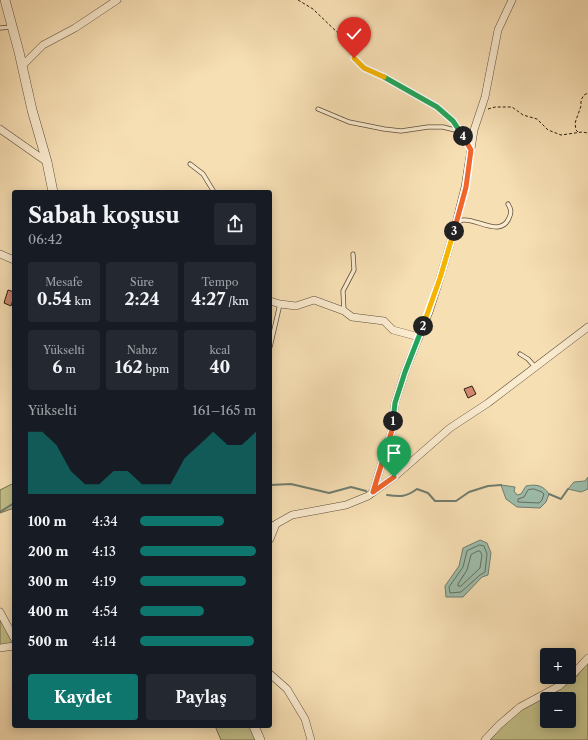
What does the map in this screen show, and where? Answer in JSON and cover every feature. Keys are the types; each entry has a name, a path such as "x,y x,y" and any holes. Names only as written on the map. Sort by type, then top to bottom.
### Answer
{"street":[{"path":"5,0 53,190"},
{"path":"22,66 43,45 75,28 116,0"},
{"path":"373,492 392,430 395,403 440,278 456,223 466,187 474,130 484,97 498,30 512,0"},
{"path":"0,129 46,162"},
{"path":"0,254 12,259"},
{"path":"272,302 296,306 314,300 344,311 352,317 384,321 393,330 420,337"},
{"path":"273,524 292,515 346,505 368,496 394,477 450,428 488,403 588,327"},
{"path":"0,612 12,634"},
{"path":"0,648 12,646"},
{"path":"485,740 520,707 559,686 574,674 588,658"},
{"path":"272,676 287,689 305,719 311,740"},
{"path":"255,728 260,740"}],"lane":[{"path":"0,28 12,26"},
{"path":"364,68 385,77 437,107 453,121 471,150"},
{"path":"318,109 349,122 384,129 401,131 428,127 443,127 459,131"},
{"path":"190,164 203,174 213,190"},
{"path":"456,223 462,220 470,220 493,227 502,226 508,222 510,216 511,209 508,204"},
{"path":"344,311 343,291 354,270 353,254"},
{"path":"272,338 280,304"},
{"path":"520,354 536,367"}],"path":[{"path":"298,0 313,9 340,35 354,58 364,68"},
{"path":"579,133 576,130 575,123 581,106 581,100 584,95 588,93"},
{"path":"480,111 496,107 512,107 523,115 537,119 548,130 561,135 588,133"}],"shaded area":[{"path":"12,484 12,509 0,513 0,490"},
{"path":"0,616 12,638 12,644 0,646"},
{"path":"588,662 588,740 488,740 520,710 540,699 540,728 576,728 576,692 553,692 566,684 576,684 576,677"},
{"path":"216,728 252,728 257,740 221,740"}],"water":[{"path":"588,477 588,489 581,492 568,489 574,482 585,481"},
{"path":"501,485 515,487 514,491 517,495 521,494 526,486 533,485 542,487 549,494 546,502 540,508 517,507 506,499"},
{"path":"480,540 487,543 491,553 488,575 482,577 463,597 446,597 445,586 459,566 463,548"}],"building":[{"path":"8,290 12,291 11,306 4,303"},
{"path":"472,386 476,394 468,398 464,389"}],"waterway":[{"path":"272,485 291,484 329,493 351,487 366,491"},
{"path":"387,495 403,496 410,494 417,489 428,493 435,501 456,501 469,492 488,486 501,485"},
{"path":"549,494 561,499 568,489"},
{"path":"0,512 12,504"}],"route":[{"path":"354,58 364,68 385,77 437,107 453,121 471,150 466,187 454,231 429,312 405,372 395,403 392,430 373,492 394,477"}]}
